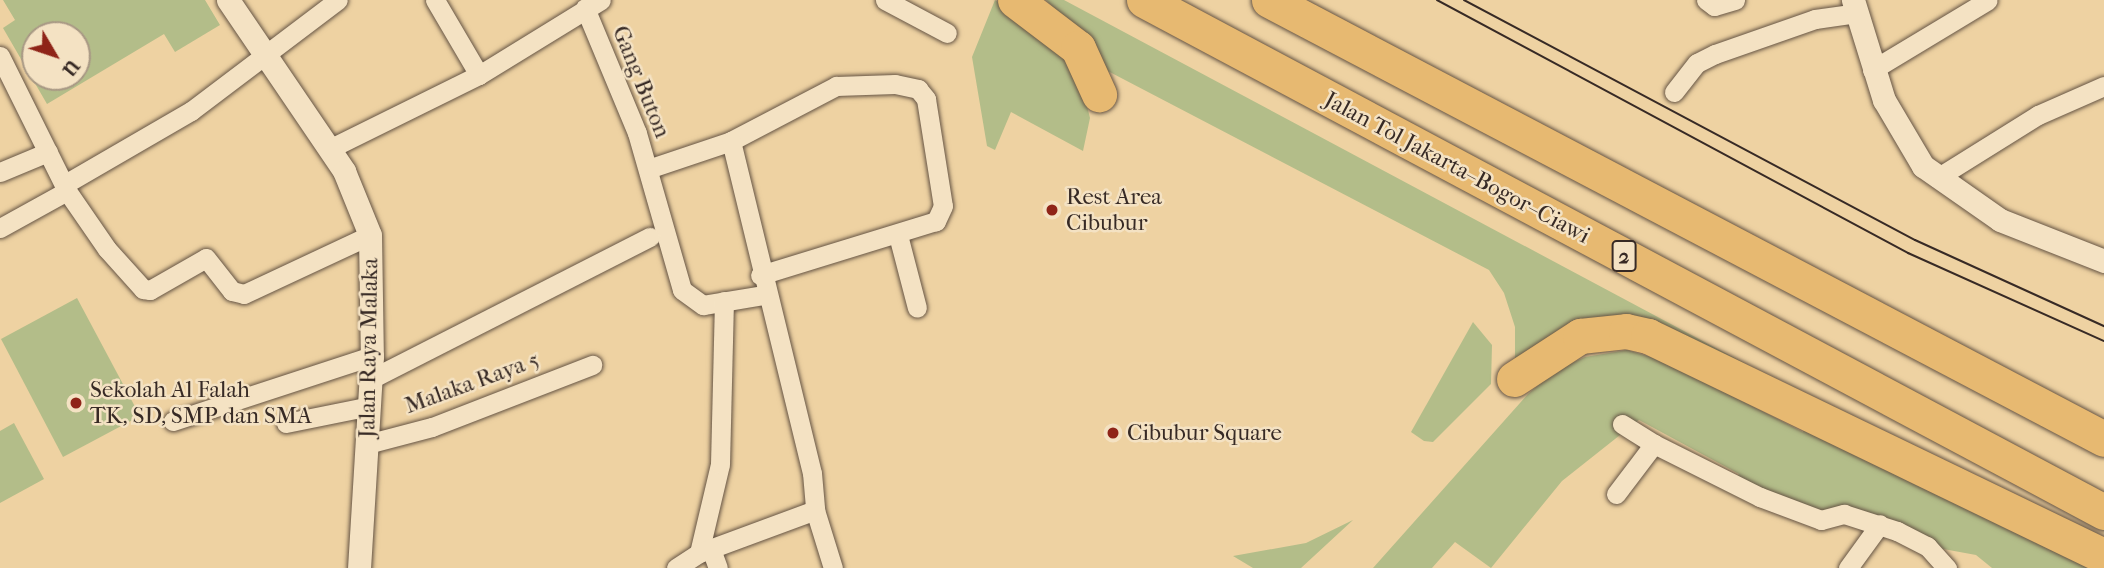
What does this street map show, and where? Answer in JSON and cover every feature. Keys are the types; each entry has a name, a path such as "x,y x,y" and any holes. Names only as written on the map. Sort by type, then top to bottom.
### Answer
{"highway":[{"path":"1015,0 1078,48 1099,93"},
{"name":"Jalan Tol Jakarta–Bogor–Ciawi","path":"1144,0 2104,512"},
{"path":"1269,0 2104,439"},
{"path":"1514,379 1580,336 1626,331 1648,337 2104,556"}],"street":[{"name":"Jalan Raya Malaka","path":"228,0 329,149 370,235 372,356 359,568"},
{"path":"0,228 191,111 262,53 338,0"},
{"path":"435,0 479,75"},
{"path":"885,0 947,33"},
{"path":"1706,0 1714,6 1735,0"},
{"path":"1872,70 1988,0"},
{"name":"Gang Buton","path":"329,149 479,75 593,4 648,169 731,141 836,86 895,84 918,89 926,99 943,206 929,225 760,275"},
{"path":"1674,92 1697,63 1715,54 1855,6 1872,70 1903,136 1937,178 2000,220 2104,261"},
{"path":"0,56 66,187 114,259 147,290 206,258 232,291 244,294 370,235"},
{"path":"1937,178 2038,115 2104,86"},
{"path":"731,141 764,295 812,473 815,510 833,568"},
{"path":"0,172 48,152"},
{"path":"648,169 682,290 696,304 764,295"},
{"path":"898,235 917,308"},
{"path":"371,379 650,237"},
{"path":"718,568 705,551 720,464 724,301"},
{"path":"173,421 372,356"},
{"name":"Malaka Raya 5","path":"367,444 432,427 592,365"},
{"path":"286,423 370,406"},
{"path":"1622,424 1654,444 1760,497 1821,520 1844,514 1880,524 1927,546 1947,568"},
{"path":"1616,494 1654,444"},
{"path":"676,568 705,551 815,510"},
{"path":"1848,568 1880,524"}],"green space":[{"path":"3,0 205,0 220,25 175,52 164,34 91,78 91,21 21,21 21,59 3,28 15,20"},
{"path":"995,0 1059,43 1082,86 1090,118 1083,151 1011,112 995,150 987,146 972,57"},
{"path":"1046,0 1064,0 1817,402 1637,325 1515,366 1515,327 1504,293 1489,270 1102,68 1087,43"},
{"path":"39,91 69,91 47,104"},
{"path":"77,298 140,416 63,457 1,339"},
{"path":"1473,322 1492,345 1491,384 1433,442 1424,441 1411,432"},
{"path":"1627,350 1661,360 1803,432 1813,412 2104,568 1992,568 1976,555 1927,546 1733,484 1739,474 1639,420 1562,481 1491,568 1455,542 1432,568 1373,568 1528,394 1556,370 1585,357"},
{"path":"14,423 44,479 0,503 0,431"},
{"path":"1353,520 1301,568 1253,568 1233,556 1306,543"}],"tram line":[{"path":"1437,0 1908,253 2104,341"},
{"path":"1464,0 1915,240 2104,326"}],"place":[{"name":"Rest Area Cibubur","path":"1052,210"},
{"name":"Sekolah Al Falah TK, SD, SMP dan SMA","path":"76,403"},
{"name":"Cibubur Square","path":"1113,433"}]}
